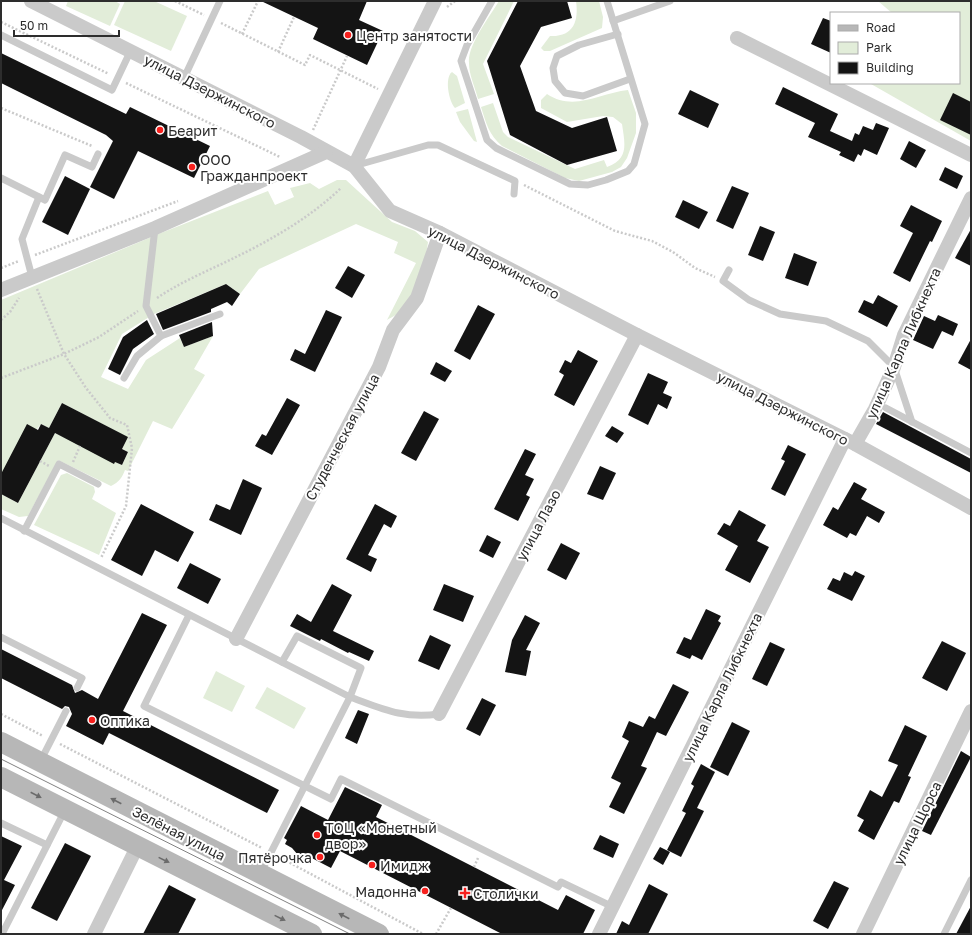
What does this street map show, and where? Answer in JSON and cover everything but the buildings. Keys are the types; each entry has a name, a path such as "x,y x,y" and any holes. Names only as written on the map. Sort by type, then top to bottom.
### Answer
{"street":[{"path":"354,166 435,1"},
{"name":"улица Дзержинского","path":"37,2 354,166 390,211 440,233 637,335 850,441 971,508"},
{"path":"737,38 971,155"},
{"path":"1,290 155,228 326,152"},
{"name":"улица Карла Либкнехта","path":"599,934 850,441 876,409 894,367 904,335 971,198"},
{"name":"Студенческая улица","path":"236,639 379,367 394,330 417,298 440,233"},
{"name":"улица Лазо","path":"439,714 637,335"},
{"name":"улица Щорса","path":"863,934 970,714"},
{"name":"Зелёная улица","path":"1,742 379,934"},
{"path":"1,777 312,934"},
{"path":"94,934 137,847"}],"lane":[{"path":"184,78 220,1"},
{"path":"492,1 467,45 461,61 487,140 496,148 570,184 588,185 606,180 628,171 634,164 645,124 607,1"},
{"path":"613,21 670,1"},
{"path":"618,34 579,45 557,56 553,68 555,81 565,93 583,96 630,79"},
{"path":"1,35 112,90 131,50"},
{"path":"354,166 428,145 438,145 515,181 514,194"},
{"path":"1,178 45,200 65,155 92,167 98,154"},
{"path":"32,277 22,240 39,197"},
{"path":"155,228 146,306 161,336"},
{"path":"729,270 723,281 749,300 780,314 826,321 868,341 894,367 912,422"},
{"path":"124,378 137,356 161,336 220,314"},
{"path":"886,408 971,453"},
{"path":"24,532 59,464 98,484"},
{"path":"1,518 24,532 96,567 350,697 395,714 419,717 439,714"},
{"path":"189,615 144,706 331,799 341,779 558,888 561,882 613,907"},
{"path":"260,874 350,697 361,668 297,636 282,662"},
{"path":"1,637 82,678 77,688"},
{"path":"40,762 66,711"},
{"path":"2,934 65,810"},
{"path":"1,823 47,845"},
{"path":"944,934 971,880"}],"path":[{"path":"175,1 305,65 310,55 380,90"},
{"path":"242,34 258,1"},
{"path":"278,52 294,17"},
{"path":"1,22 286,160"},
{"path":"301,138 311,135 347,56"},
{"path":"1,108 100,149 98,154"},
{"path":"515,181 615,231 652,241 674,252 695,268 723,281"},
{"path":"1,378 64,354 99,338 173,287 238,256 314,212 341,188"},
{"path":"1,268 182,199"},
{"path":"1,320 10,312 32,277"},
{"path":"32,277 64,354 86,388 110,418 127,425 132,448 126,506 96,567"},
{"path":"69,469 80,446"},
{"path":"1,714 272,853 423,934"},
{"path":"436,934 451,908"}],"green space":[{"path":"68,1 115,1 120,4 110,26 66,6"},
{"path":"125,1 154,1 187,16 171,51 114,25"},
{"path":"499,1 514,1 483,64 494,94 478,99 470,72 469,56 475,40"},
{"path":"576,1 599,1 603,17 602,28 550,51 544,51 541,48 550,36 564,34 573,27 577,9"},
{"path":"878,1 971,1 971,141 871,84 960,84 960,12 891,12"},
{"path":"452,72 457,76 465,103 455,108 449,96 448,90 448,79"},
{"path":"628,90 636,113 636,133 627,158 621,167 612,172 579,181 565,178 502,146 491,133 481,107 493,103 503,132 508,137 575,169 604,160 607,167 619,160 624,150 622,124 613,117 603,116 567,122 541,108 541,100 547,94 557,99 577,101"},
{"path":"468,109 477,142 474,141 460,122 456,112"},
{"path":"337,180 346,180 392,222 415,231 428,242 423,269 417,287 409,302 401,311 387,320 416,263 394,253 398,242 356,224 259,269 240,294 226,284 154,314 122,334 101,377 128,389 146,360 180,338 184,347 213,336 194,369 205,375 172,429 153,421 128,471 125,470 120,480 111,486 58,460 28,516 19,517 1,509 1,494 18,503 55,433 122,465 128,452 122,449 127,437 62,403 49,428 41,424 1,474 1,300 161,233 268,191 275,205 294,197 290,188 310,183 319,189"},
{"path":"67,473 94,487 95,492 92,499 116,513 99,555 34,525 61,475"},
{"path":"216,671 245,686 232,712 203,698"},
{"path":"267,687 306,708 294,729 255,708"}],"tram line":[{"path":"1,759 350,934"}],"place":[{"name":"Центр занятости","path":"348,35"},
{"name":"Беарит","path":"160,130"},
{"name":"ООО Гражданпроект","path":"192,167"},
{"name":"Оптика","path":"92,720"},
{"name":"ТОЦ «Монетный двор»","path":"317,835"},
{"name":"Пятёрочка","path":"320,857"},
{"name":"Имидж","path":"372,865"},
{"name":"Мадонна","path":"425,891"},
{"name":"Столички","path":"465,893"}]}
